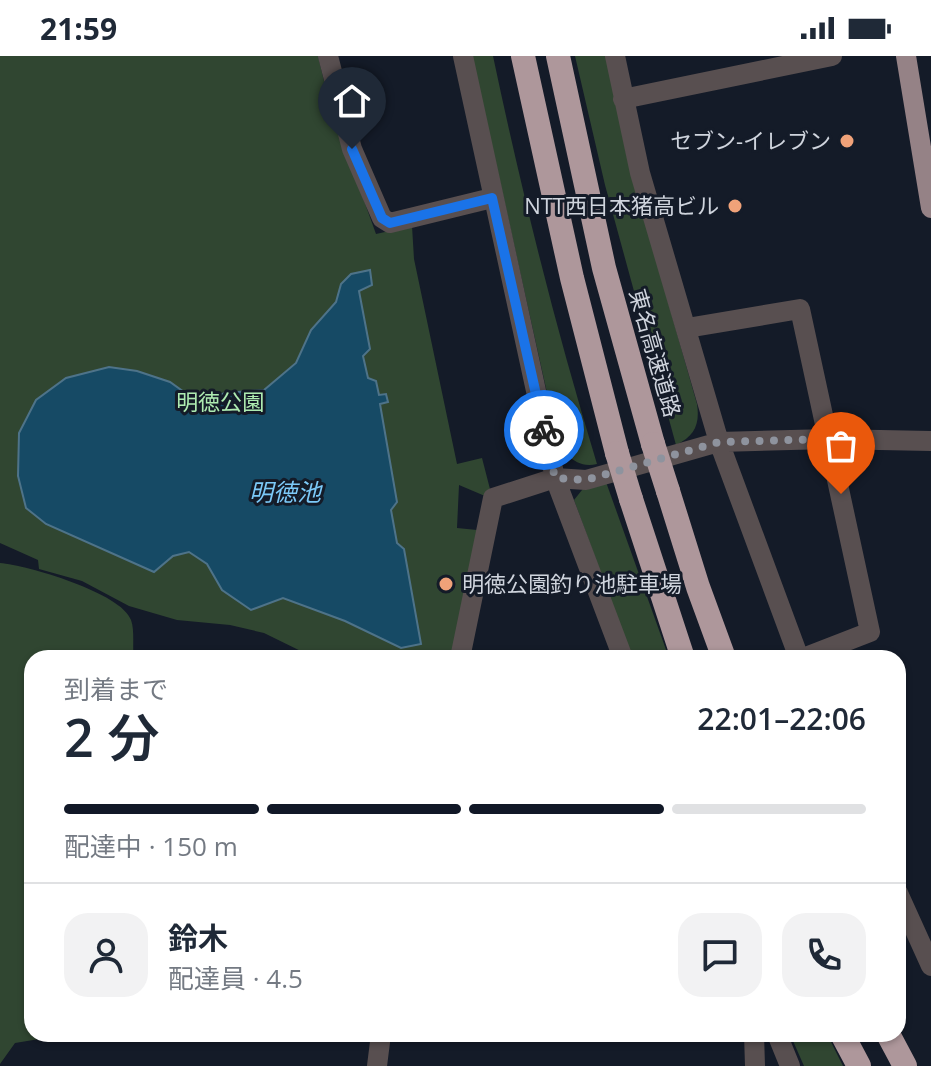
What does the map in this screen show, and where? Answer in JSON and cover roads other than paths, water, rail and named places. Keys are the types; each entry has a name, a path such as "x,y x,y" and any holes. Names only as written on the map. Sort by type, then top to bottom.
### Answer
{"highway":[{"path":"523,56 572,278 617,453 680,650"},
{"name":"東名高速道路","path":"558,56 604,268 653,444 721,650"},
{"path":"846,1042 859,1066"},
{"path":"892,1042 905,1066"}],"main road":[{"path":"906,56 930,201"}],"street":[{"path":"328,56 352,149 382,218 390,223 492,198"},
{"path":"463,56 555,478 620,650"},
{"path":"615,56 640,173 719,442 798,650"},
{"path":"623,99 749,64 832,56"},
{"path":"687,328 800,309 870,632 822,650"},
{"path":"462,650 493,498 555,478 586,480 719,442 829,439 931,441"},
{"path":"906,911 931,966"},
{"path":"377,1066 380,1042"},
{"path":"754,1042 755,1066"},
{"path":"780,1042 790,1066"}],"water":[{"name":"明徳池","path":"370,270 372,285 359,291 370,349 363,356 368,378 376,381 379,395 386,394 388,402 380,404 397,502 391,510 397,543 404,549 421,644 401,648 345,621 283,598 251,610 222,590 207,564 189,552 173,556 154,572 46,524 26,508 18,476 19,433 36,400 66,378 109,367 137,371 170,382 191,397 211,398 225,393 264,390 296,363 311,330 336,302 341,284 351,274"}],"place":[{"name":"セブン-イレブン","path":"847,141"},
{"name":"NTT西日本猪高ビル","path":"735,206"},
{"name":"明徳公園釣り池駐車場","path":"446,584"}],"park label":[{"name":"明徳公園","path":"220,402"}]}
